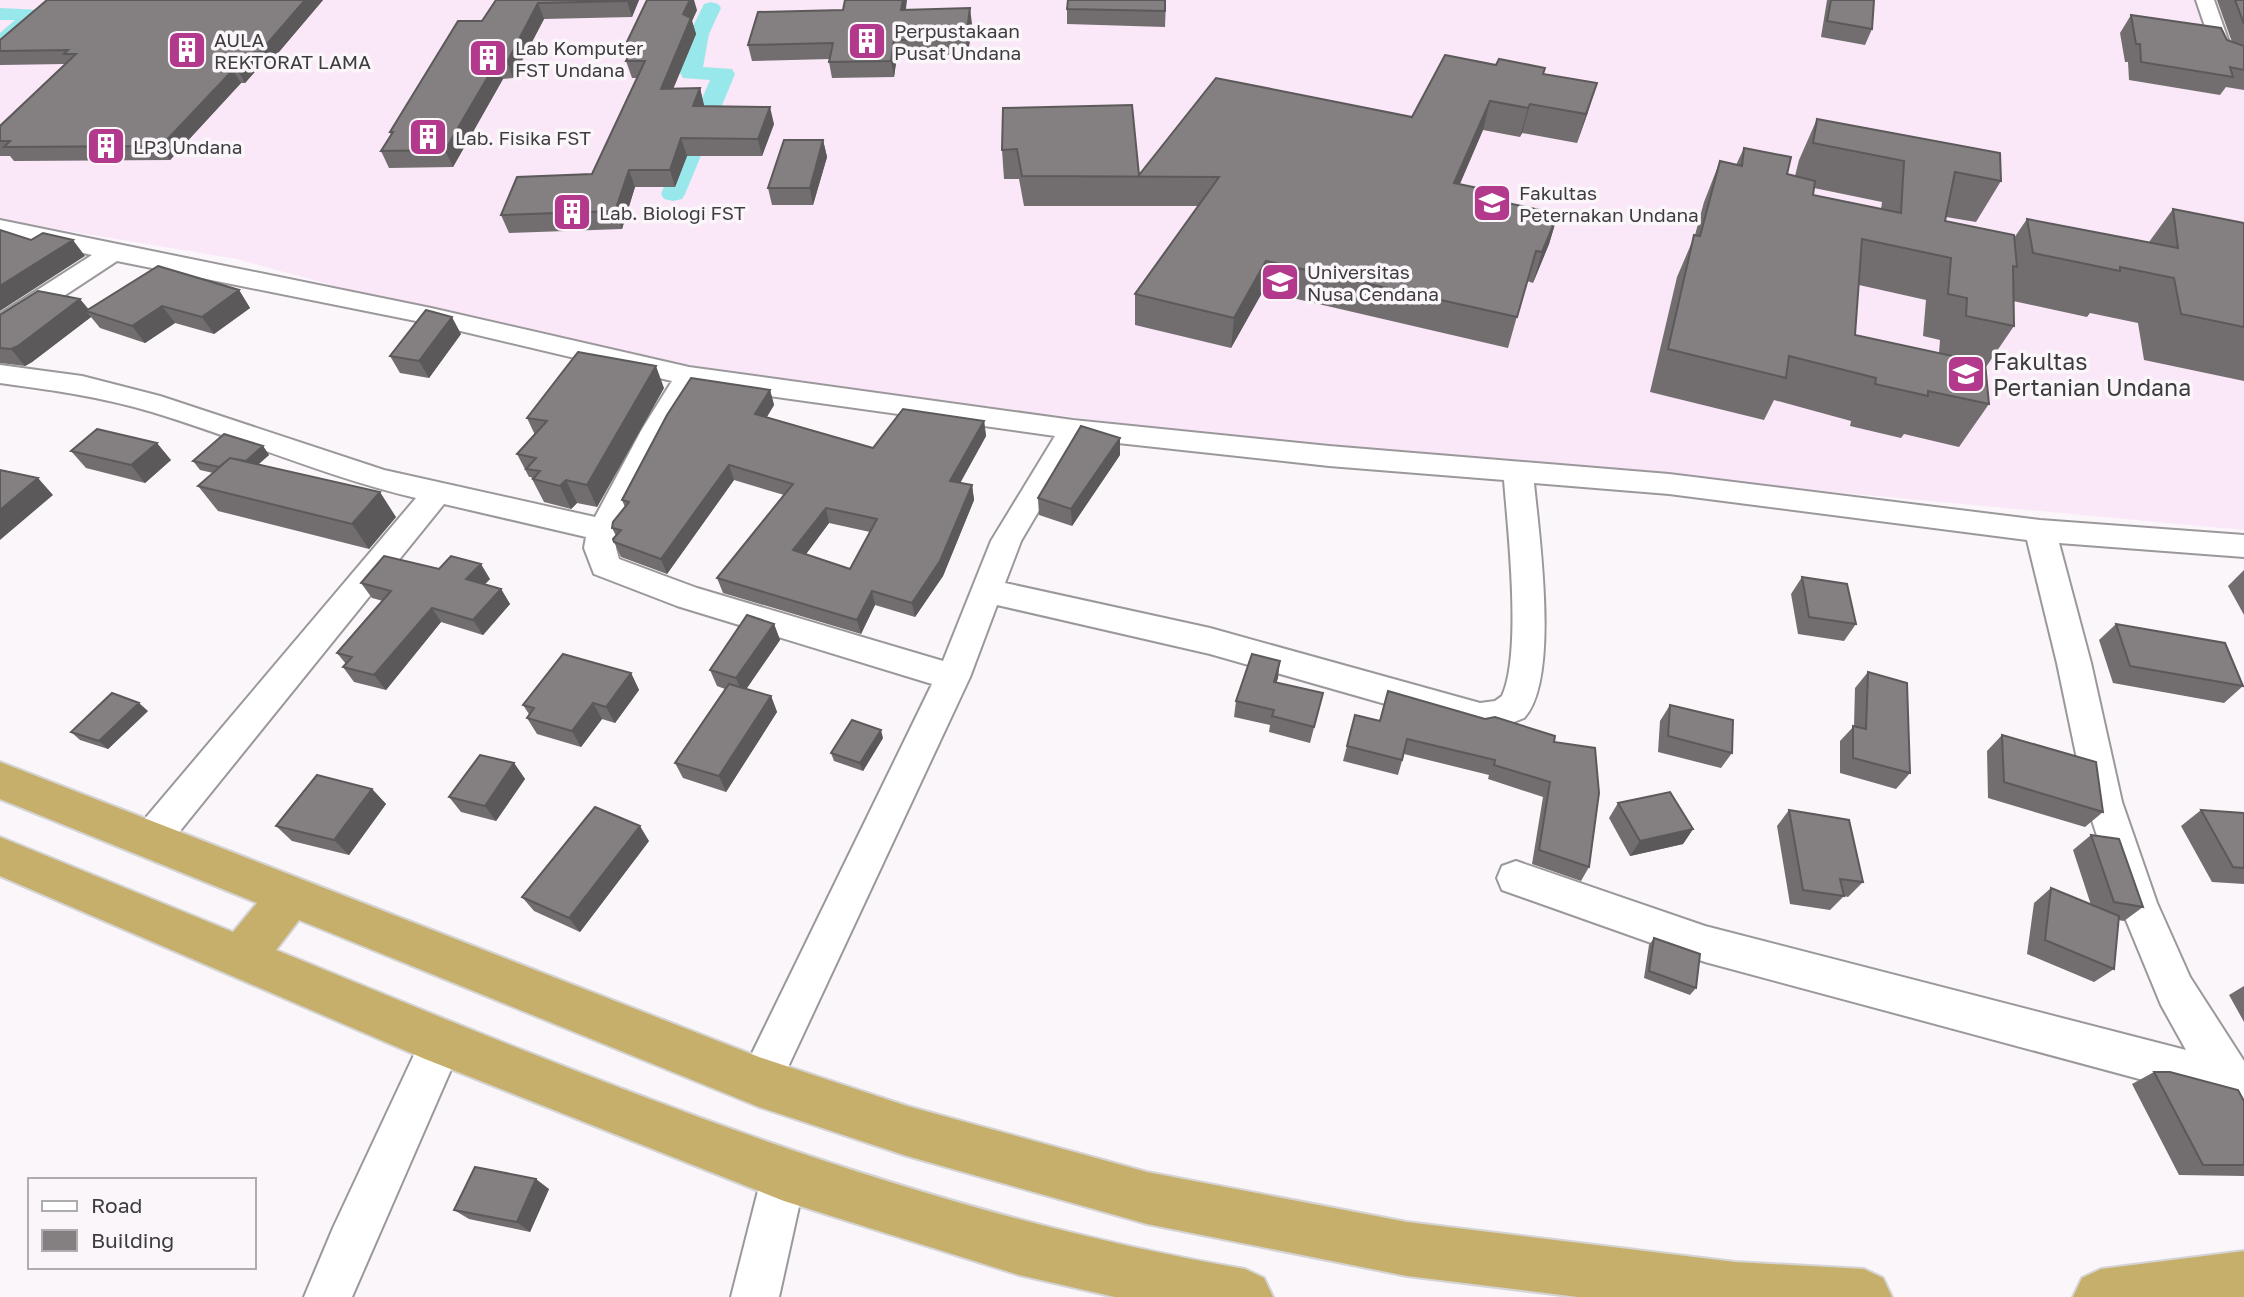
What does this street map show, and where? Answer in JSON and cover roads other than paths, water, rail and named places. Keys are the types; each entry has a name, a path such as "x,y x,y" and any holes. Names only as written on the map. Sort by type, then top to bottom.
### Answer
{"highway":[{"path":"0,780 759,1082 907,1131 1147,1198 1379,1244 1735,1289 1864,1297"},
{"path":"0,856 442,1042 784,1175 1019,1248 1245,1297"},
{"path":"242,956 291,897"},
{"path":"2101,1297 2244,1278"}],"street":[{"path":"2205,0 2222,52 2244,60"},
{"path":"0,227 112,253 430,316 637,367 689,376 1073,429 1329,456 1669,485 2040,531 2244,546"},
{"path":"0,326 112,253"},
{"path":"0,374 82,386 160,405 379,479 603,530"},
{"path":"689,376 656,429 603,530 600,548 606,566 688,597 953,677"},
{"path":"759,1082 953,677 1006,541 1073,429"},
{"path":"986,591 1210,640 1480,717 1499,714 1515,705 1521,694 1527,670 1525,559 1518,472"},
{"path":"150,840 437,493"},
{"path":"2040,531 2074,663 2104,802 2138,903 2175,991 2238,1090"},
{"path":"1516,878 1705,944 2238,1090"},
{"path":"328,1297 349,1244 442,1042"},
{"path":"755,1297 784,1175"}],"waterway":[{"path":"673,194 724,74 691,73 699,34 711,8"},
{"path":"0,14 34,14 0,44"}],"place":[{"name":"Perpustakaan Pusat Undana","path":"867,41"},
{"name":"AULA REKTORAT LAMA","path":"187,50"},
{"name":"Lab Komputer FST Undana","path":"488,58"},
{"name":"Lab. Fisika FST","path":"428,137"},
{"name":"LP3 Undana","path":"106,146"},
{"name":"Fakultas Peternakan Undana","path":"1492,203"},
{"name":"Lab. Biologi FST","path":"572,212"},
{"name":"Universitas Nusa Cendana","path":"1280,282"},
{"name":"Fakultas Pertanian Undana","path":"1966,374"}]}
